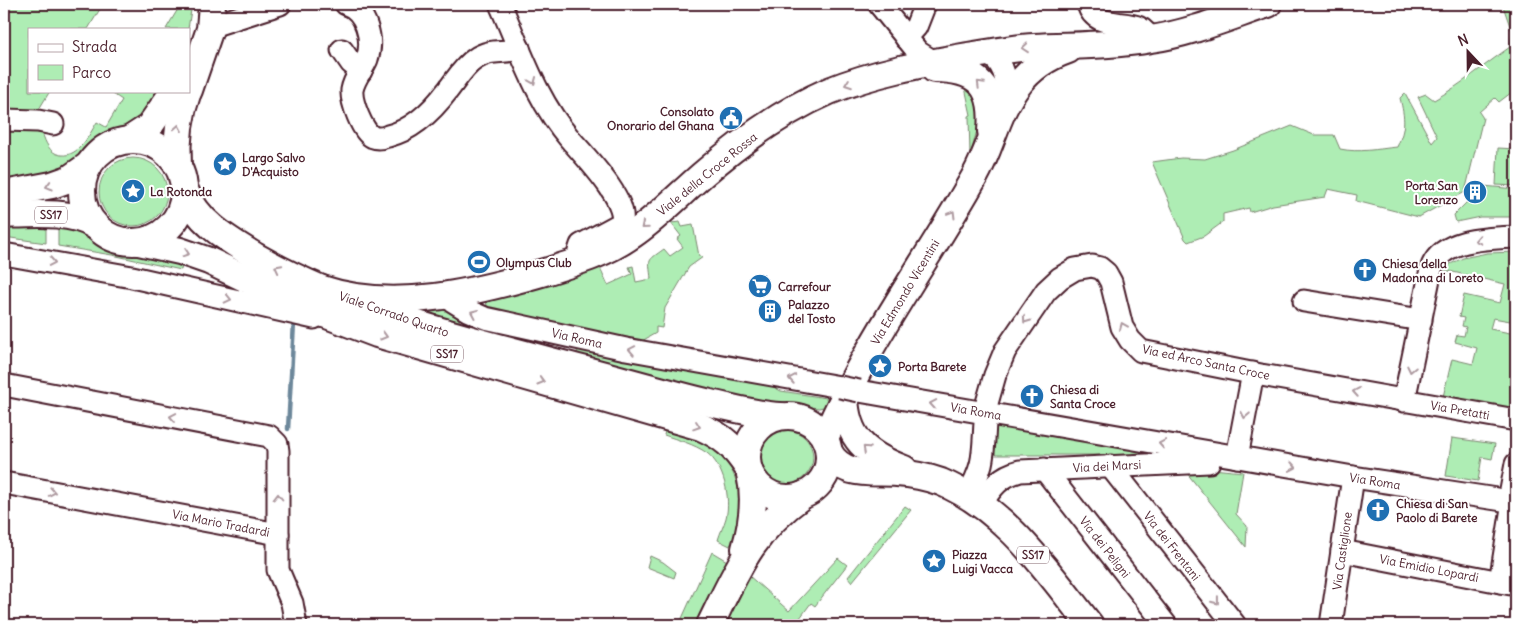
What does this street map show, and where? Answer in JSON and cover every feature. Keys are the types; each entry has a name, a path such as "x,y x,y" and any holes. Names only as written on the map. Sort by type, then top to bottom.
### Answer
{"main road":[{"name":"Viale della Croce Rossa","path":"322,289 350,296 386,299 417,298 443,295 514,281 581,260 630,237 726,155 788,112 841,86 911,56 984,54 1032,47 1091,46 1149,40 1204,27 1268,4"},
{"path":"190,60 201,23 209,10"},
{"path":"190,86 200,63 209,10"},
{"name":"Via Edmondo Vicentini","path":"827,446 833,418 884,323 975,177 1007,102 1026,76 1044,61 1059,53 1091,46"},
{"name":"Via Edmondo Vicentini","path":"911,56 918,68 947,69 962,72 980,82 987,91 991,108 988,147"},
{"path":"129,140 151,124 173,92"},
{"path":"178,166 177,136 181,112 188,92"},
{"name":"SS17","path":"4,194 52,186 69,179 89,165 104,149 113,144 129,140 140,140 156,145 170,154 183,177 185,190"},
{"name":"SS17","path":"89,165 83,180 82,196 86,212 95,226"},
{"path":"139,242 156,237 174,222 182,207 185,190"},
{"name":"Viale Corrado Quarto","path":"185,190 194,209 216,231 264,261 322,289 370,308 452,334 702,401 750,412 781,416"},
{"name":"SS17","path":"4,215 37,214 66,216 85,220 108,236 118,240 139,242"},
{"name":"Viale Corrado Quarto","path":"139,242 180,251 209,262 302,306 348,324 701,426 724,439 736,451 749,471"},
{"path":"848,392 849,423 862,446 884,461 925,477"},
{"path":"710,625 742,559 749,535 753,509 753,491 749,471 748,447 753,435 757,429 768,421 781,416 799,417 819,429 827,446 827,469 822,480 770,524 742,559"},
{"name":"SS17","path":"827,446 838,464 847,469 897,472 925,477 940,482 974,500 1002,521 1023,543 1090,625"},
{"path":"749,471 758,485 769,493 782,498 808,492"},
{"name":"SS17","path":"808,492 834,482 879,472"}],"street":[{"path":"209,10 221,23 280,4"},
{"path":"346,4 357,9 366,26 369,42 368,55 354,85 352,97 359,117 367,131 374,138 393,135 419,120 439,101 476,58 493,51 510,51 519,48"},
{"path":"500,4 538,93 547,109 601,175 622,211 623,219 620,224 582,244 579,251 581,260"},
{"path":"879,4 911,56"},
{"path":"911,56 916,27 925,4"},
{"path":"1088,4 1095,17 1143,29 1147,32 1149,40"},
{"path":"342,50 351,63 361,71"},
{"name":"Via Edmondo Vicentini","path":"984,54 996,59 1004,72 1007,84 1007,102"},
{"path":"4,120 38,121 53,124"},
{"path":"1404,401 1432,266 1436,258 1463,243 1475,240 1516,237"},
{"name":"Viale Corrado Quarto","path":"4,254 132,277 287,313 348,324"},
{"name":"Via ed Arco Santa Croce","path":"974,500 976,479 984,456 986,413 993,379 1003,355 1041,298 1060,278 1075,269 1087,266 1100,268 1109,277 1122,327 1137,348 1146,352 1404,401"},
{"name":"Via Roma","path":"443,295 469,311 485,318 626,349 848,392 1513,502"},
{"path":"1304,301 1419,329"},
{"path":"1241,458 1253,373"},
{"name":"Via Mario Tradardi","path":"4,385 269,436 277,444 278,451 278,534 4,483"},
{"name":"Via Pretatti","path":"1404,401 1516,420"},
{"path":"984,456 988,467 994,471 1015,472"},
{"name":"Via dei Marsi","path":"974,500 1003,477 1015,472 1197,462 1237,463 1242,462 1241,458"},
{"path":"1508,583 1516,464"},
{"name":"Via dei Frentani","path":"1110,466 1235,625"},
{"name":"Via dei Peligni","path":"1044,469 1166,625"},
{"name":"Via Castiglione","path":"1333,625 1353,477"},
{"path":"278,534 277,559 279,574 292,603 296,625"},
{"name":"Via Emidio Lopardi","path":"1342,551 1508,583"}],"green space":[{"path":"4,4 103,4 89,28 28,28 28,92 49,92 36,114 4,112"},
{"path":"181,4 192,4 188,28 167,28"},
{"path":"1516,4 1516,89 1499,102 1495,98 1479,112 1483,118 1465,192 1419,217 1356,201 1357,195 1328,189 1325,197 1273,205 1250,212 1249,208 1223,214 1223,222 1204,236 1188,242 1185,239 1152,162 1181,158 1205,159 1233,150 1292,126 1314,135 1334,135 1340,149 1361,151 1397,147 1404,123 1400,98 1405,93 1432,143 1437,137 1418,97 1426,94 1434,100 1510,47 1512,32 1503,6"},
{"path":"964,83 971,86 981,116 970,156 969,116 971,115"},
{"path":"114,92 160,92 140,119 127,127 98,136 73,160 65,165 40,174 4,180 4,124 35,127 42,133 52,151 59,155 67,155 73,153 83,144 97,122 106,127 122,100 113,94"},
{"path":"1498,148 1516,149 1516,186 1496,185"},
{"path":"133,158 146,161 157,168 164,179 167,192 164,205 157,216 146,223 133,226 120,223 109,216 102,205 99,192 102,179 109,168 120,161"},
{"path":"1483,186 1516,189 1516,217 1480,217 1456,222 1454,215"},
{"path":"680,222 682,227 693,225 699,256 703,257 689,267 665,308 662,328 656,327 656,333 640,342 488,315 486,299 598,263 608,285 632,274 629,267 633,266 636,282 651,279 649,264 651,259 664,249 670,256 683,247 677,239 681,236 671,223"},
{"path":"4,223 46,223 46,243 4,237"},
{"path":"58,224 79,229 111,251 129,255 144,254 183,262 181,270 112,255 58,246"},
{"path":"1516,252 1516,322 1493,318 1490,329 1515,334 1516,331 1516,415 1442,401 1452,359 1473,364 1477,348 1455,342 1457,335 1464,336 1466,327 1462,326 1464,318 1459,317 1464,295 1500,303 1505,284 1440,269 1463,258 1487,253"},
{"path":"422,308 445,308 455,312 460,322 423,311"},
{"path":"578,349 766,383 781,391 833,399 827,406 819,408 777,404 706,389 579,355"},
{"path":"991,425 1178,455 996,455 994,454"},
{"path":"666,428 690,435 707,443 726,460 731,469 738,487 741,507 739,524 730,546 718,540 726,518 728,501 725,483 718,466 702,450 686,442 664,435"},
{"path":"781,430 791,430 801,434 809,442 813,457 809,472 801,480 791,484 781,484 771,480 763,472 759,462 759,452 763,442 771,434"},
{"path":"1452,438 1495,444 1492,459 1482,457 1478,481 1446,476"},
{"path":"1202,468 1243,472 1236,514 1247,526 1246,547 1186,472"},
{"path":"905,506 911,510 852,582 848,577"},
{"path":"712,552 727,561 694,625 679,625"},
{"path":"650,556 663,562 676,572 674,578 647,567"},
{"path":"838,558 847,565 815,606 811,603 797,622 799,625 725,625 748,575 789,611"}],"waterway":[{"path":"288,429 294,323"}],"place":[{"name":"Consolato Onorario del Ghana","path":"731,118"},
{"name":"Largo Salvo D'Acquisto","path":"225,164"},
{"name":"La Rotonda","path":"133,191"},
{"name":"Porta San Lorenzo","path":"1475,192"},
{"name":"Olympus Club","path":"479,262"},
{"name":"Chiesa della Madonna di Loreto","path":"1365,270"},
{"name":"Carrefour","path":"760,286"},
{"name":"Palazzo del Tosto","path":"770,311"},
{"name":"Porta Barete","path":"880,366"},
{"name":"Chiesa di Santa Croce","path":"1032,396"},
{"name":"Chiesa di San Paolo di Barete","path":"1378,510"},
{"name":"Piazza Luigi Vacca","path":"934,561"}]}
